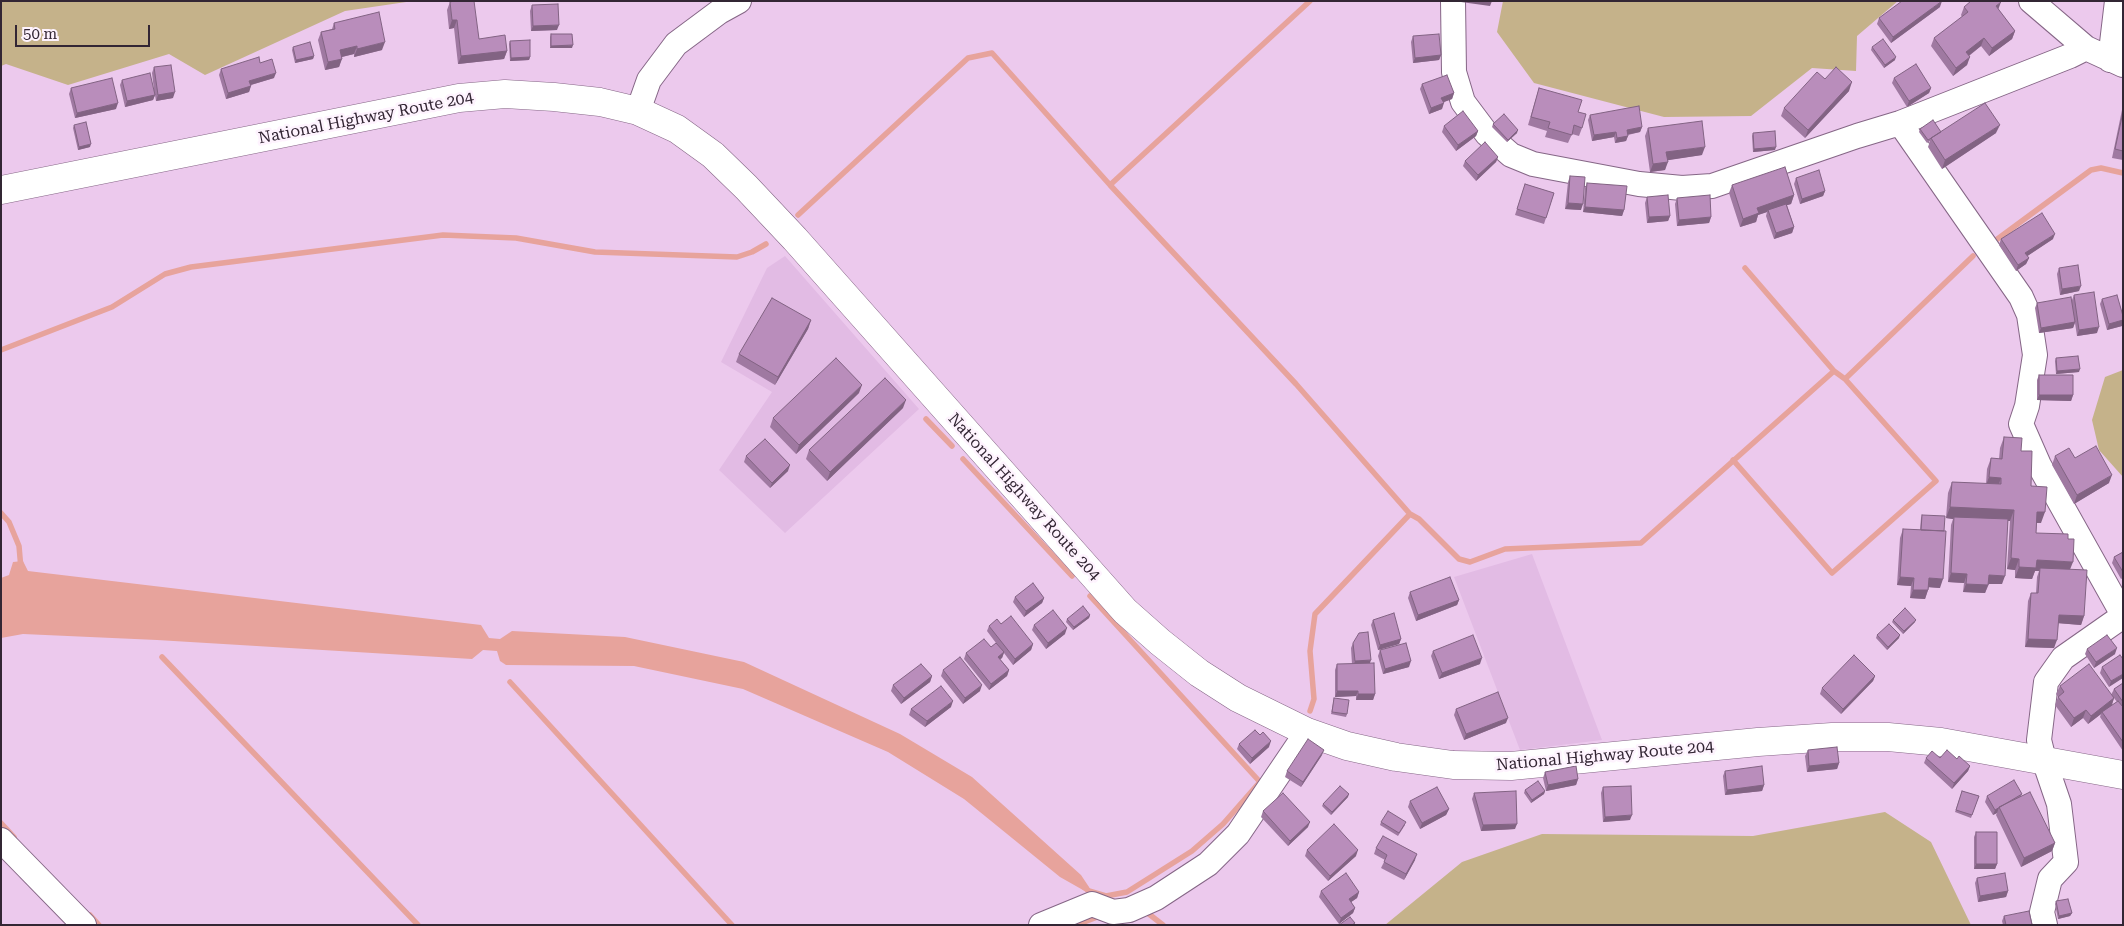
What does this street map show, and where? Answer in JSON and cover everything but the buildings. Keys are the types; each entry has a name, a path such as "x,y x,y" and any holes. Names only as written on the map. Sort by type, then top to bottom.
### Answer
{"highway":[{"name":"National Highway Route 204","path":"1,190 459,98 506,94 554,96 600,102 638,111 677,129 713,155 746,187 795,239 1125,611 1199,673 1238,698 1307,732 1347,746 1396,757 1453,765 1510,766 1758,742 1832,737 1888,738 1941,742 2123,775"}],"street":[{"path":"638,111 649,80 676,44 719,12 739,1"},
{"path":"1454,1 1454,72 1464,102 1487,134 1511,154 1533,164 1639,184 1682,188 1712,186 1900,123 2086,48"},
{"path":"2031,1 2086,48 2117,63 2117,1"},
{"path":"1900,123 2025,306 2029,315 2036,355 2027,406 2021,424 2039,465 2123,616 2063,658 2046,682 2039,740 2059,804 2066,862 2050,879 2042,912 2045,925"},
{"path":"1041,925 1092,904 1106,909 1129,910 1156,898 1208,864 1238,834 1307,732"},
{"path":"1,840 84,925"}],"shaded area":[{"path":"1,1 413,1 345,11 205,75 169,54 68,85 6,64 1,66"},
{"path":"1503,1 1898,1 1857,36 1856,71 1812,68 1751,116 1664,117 1534,83 1497,32"},
{"path":"785,256 919,409 785,533 719,470 772,392 721,362 767,268"},
{"path":"2123,370 2123,477 2099,450 2092,420 2105,377"},
{"path":"1532,554 1602,740 1520,750 1454,577"},
{"path":"23,561 28,571 481,625 489,638 500,639 512,631 625,637 744,662 900,734 972,777 1081,875 1089,887 1090,894 1060,877 964,799 888,752 743,689 634,666 506,665 500,661 497,651 483,650 472,659 23,634 1,638 1,578 9,575 13,562"},
{"path":"1885,812 1931,842 1971,925 1385,925 1462,862 1542,834 1753,836"}],"waterway":[{"path":"1110,185 1310,1"},
{"path":"798,215 968,58 992,53 1110,185 1296,384 1410,514 1419,519 1459,559 1470,562 1505,549 1641,543 1834,371"},
{"path":"1992,243 2091,170 2101,168 2123,173"},
{"path":"1,350 112,307 165,274 191,267 443,235 516,238 595,252 737,257 752,252 766,244"},
{"path":"1745,268 1834,371 1845,379 1973,256"},
{"path":"1733,460 1832,573 1936,481 1845,379"},
{"path":"926,419 952,446"},
{"path":"963,459 1072,576"},
{"path":"1,513 9,522 19,546 21,569"},
{"path":"1310,711 1314,699 1310,651 1315,614 1410,514"},
{"path":"1090,596 1260,782"},
{"path":"162,657 418,925"},
{"path":"510,682 732,925"},
{"path":"1084,887 1089,891 1106,896 1127,892 1192,851 1223,824 1259,783"},
{"path":"1,823 14,837"},
{"path":"1145,911 1163,925"},
{"path":"90,915 99,925"},
{"path":"1076,925 1100,916"}]}
